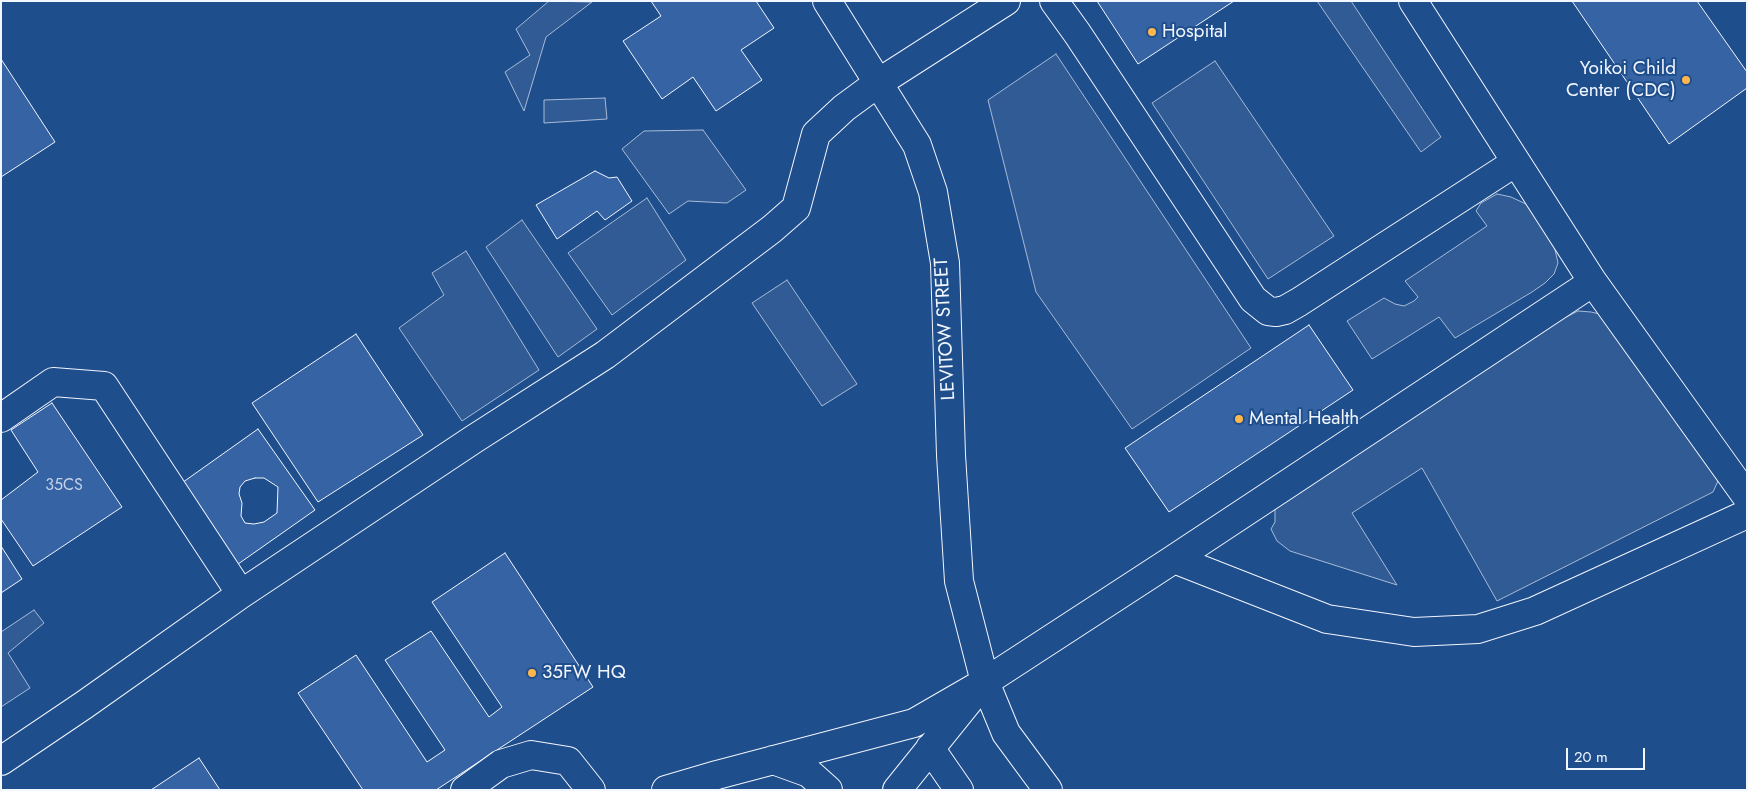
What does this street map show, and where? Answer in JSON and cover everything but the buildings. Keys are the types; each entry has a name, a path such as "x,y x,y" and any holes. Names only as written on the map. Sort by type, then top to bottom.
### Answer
{"street":[{"name":"LEVITOW STREET","path":"827,1 918,145 933,192 945,263 951,455 959,581 985,682 1006,733 1048,790"},
{"path":"1,761 241,594 474,439 605,355 796,208 816,134 844,108 878,83 1006,1"},
{"path":"1054,1 1083,41 1211,238 1253,299 1268,311 1285,310 1299,302 1516,162"},
{"path":"1413,1 1594,282 1747,497"},
{"path":"666,790 914,723 985,682 1594,282"},
{"path":"1,418 53,382 104,386 241,594"},
{"path":"1174,559 1327,619 1414,632 1478,629 1535,610 1747,514"},
{"path":"897,790 985,682"},
{"path":"930,748 959,790"},
{"path":"465,790 501,764 531,754 568,761 591,790"},
{"path":"773,760 809,773 828,790"}],"shaded area":[{"path":"549,1 592,2 546,37 524,111 505,72 530,55 516,29"},
{"path":"1317,1 1351,1 1441,137 1421,152"},
{"path":"1056,54 1251,348 1132,429 1036,292 988,100"},
{"path":"1215,61 1334,236 1268,279 1152,103"},
{"path":"605,98 607,119 544,123 544,100"},
{"path":"703,130 746,190 727,203 688,201 669,214 622,149 644,131"},
{"path":"1497,194 1511,197 1526,204 1542,221 1554,245 1558,263 1554,274 1532,292 1455,338 1439,317 1372,359 1347,321 1384,298 1404,306 1414,301 1418,297 1405,281 1487,226 1476,211 1481,203"},
{"path":"647,198 686,260 612,315 568,253"},
{"path":"522,220 597,329 558,357 486,247"},
{"path":"466,251 539,370 462,421 399,328 444,295 432,273"},
{"path":"787,280 857,384 822,406 752,303"},
{"path":"1578,311 1604,315 1613,326 1718,481 1713,492 1497,601 1422,468 1352,513 1397,585 1290,551 1277,541 1271,529 1275,522 1275,509 1293,495 1564,318"},
{"path":"34,610 44,623 8,653 30,688 1,707 1,632"}],"place":[{"name":"Hospital","path":"1152,32"},
{"name":"Yoikoi Child Center (CDC)","path":"1686,80"},
{"name":"Mental Health","path":"1239,419"},
{"name":"35FW HQ","path":"532,673"}]}
